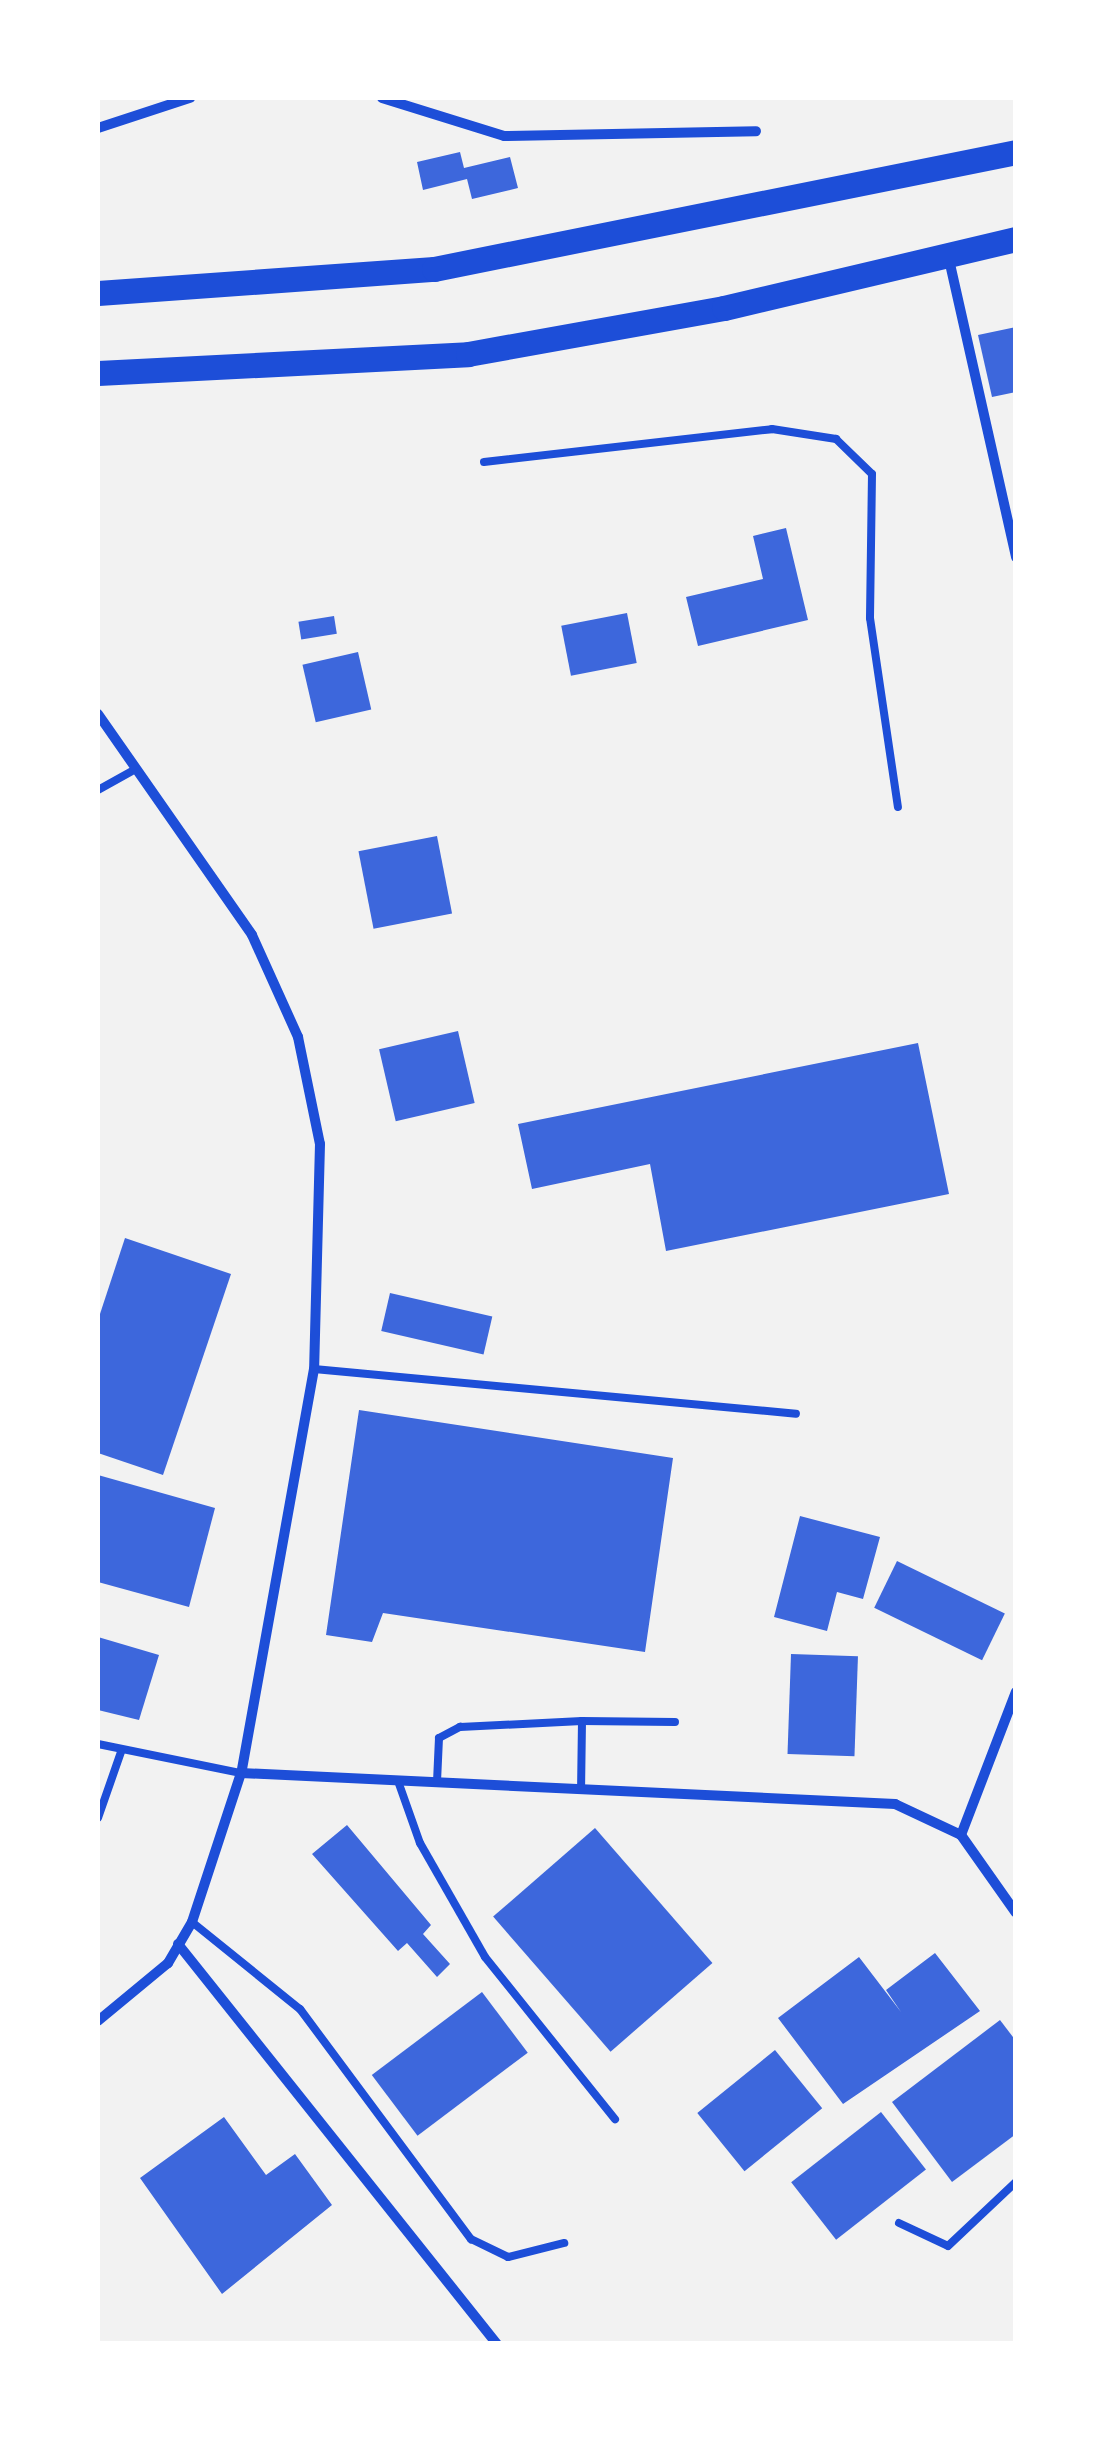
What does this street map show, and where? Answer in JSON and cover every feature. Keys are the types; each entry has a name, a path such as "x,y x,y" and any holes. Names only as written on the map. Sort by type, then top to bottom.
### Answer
{"main road":[{"path":"98,293 434,269 1016,152"},
{"path":"98,373 468,354 724,308 1016,239"}],"street":[{"path":"98,128 190,98"},
{"path":"382,98 504,136 756,132"},
{"path":"948,254 1016,557"},
{"path":"98,714 131,772 252,936 298,1037 320,1144 314,1368 240,1773 192,1922 178,1944 98,2021"},
{"path":"960,1834 1016,1692"},
{"path":"240,1773 895,1804 960,1834 1016,1913"},
{"path":"178,1944 497,2344"}],"lane":[{"path":"484,462 772,429 836,439 872,474 870,618 898,807"},
{"path":"98,790 131,772"},
{"path":"314,1368 796,1414"},
{"path":"581,1790 582,1721"},
{"path":"437,1782 439,1738 460,1727 582,1721 675,1722"},
{"path":"98,1744 121,1752 240,1773"},
{"path":"98,1818 121,1752"},
{"path":"398,1780 420,1843 485,1957 614,2119"},
{"path":"192,1922 300,2009 471,2239 508,2258 564,2243"},
{"path":"899,2223 948,2246 1016,2182"}],"building":[{"path":"460,152 464,168 510,157 518,188 472,199 467,179 423,190 417,162"},
{"path":"1016,327 1016,392 992,397 978,335"},
{"path":"786,528 808,620 698,646 686,597 763,579 753,536"},
{"path":"627,613 637,663 571,676 561,626"},
{"path":"334,616 337,634 301,639 298,622"},
{"path":"358,652 371,709 316,722 302,665"},
{"path":"437,836 452,914 374,929 358,851"},
{"path":"458,1031 475,1103 396,1121 379,1049"},
{"path":"918,1043 949,1194 666,1251 650,1164 532,1189 518,1124"},
{"path":"125,1238 231,1274 163,1475 98,1453 98,1320"},
{"path":"390,1293 492,1317 484,1355 381,1331"},
{"path":"359,1410 673,1458 645,1652 383,1613 372,1642 326,1635"},
{"path":"98,1475 215,1508 189,1607 98,1582"},
{"path":"800,1516 880,1537 863,1599 837,1592 827,1631 774,1617"},
{"path":"897,1561 1005,1614 982,1660 874,1608"},
{"path":"98,1637 159,1655 139,1720 98,1710"},
{"path":"791,1654 858,1656 854,1756 788,1754"},
{"path":"347,1825 431,1925 423,1934 450,1964 437,1977 407,1943 398,1951 312,1854"},
{"path":"595,1828 712,1963 611,2052 493,1917"},
{"path":"935,1953 980,2011 843,2104 778,2018 859,1957 901,2012 886,1990"},
{"path":"482,1992 528,2053 418,2136 372,2075"},
{"path":"1000,2020 1016,2041 1016,2134 952,2182 892,2102"},
{"path":"775,2050 822,2108 744,2171 697,2113"},
{"path":"881,2112 926,2170 836,2240 791,2182"},
{"path":"224,2117 266,2175 295,2154 332,2205 222,2294 140,2178"}]}
